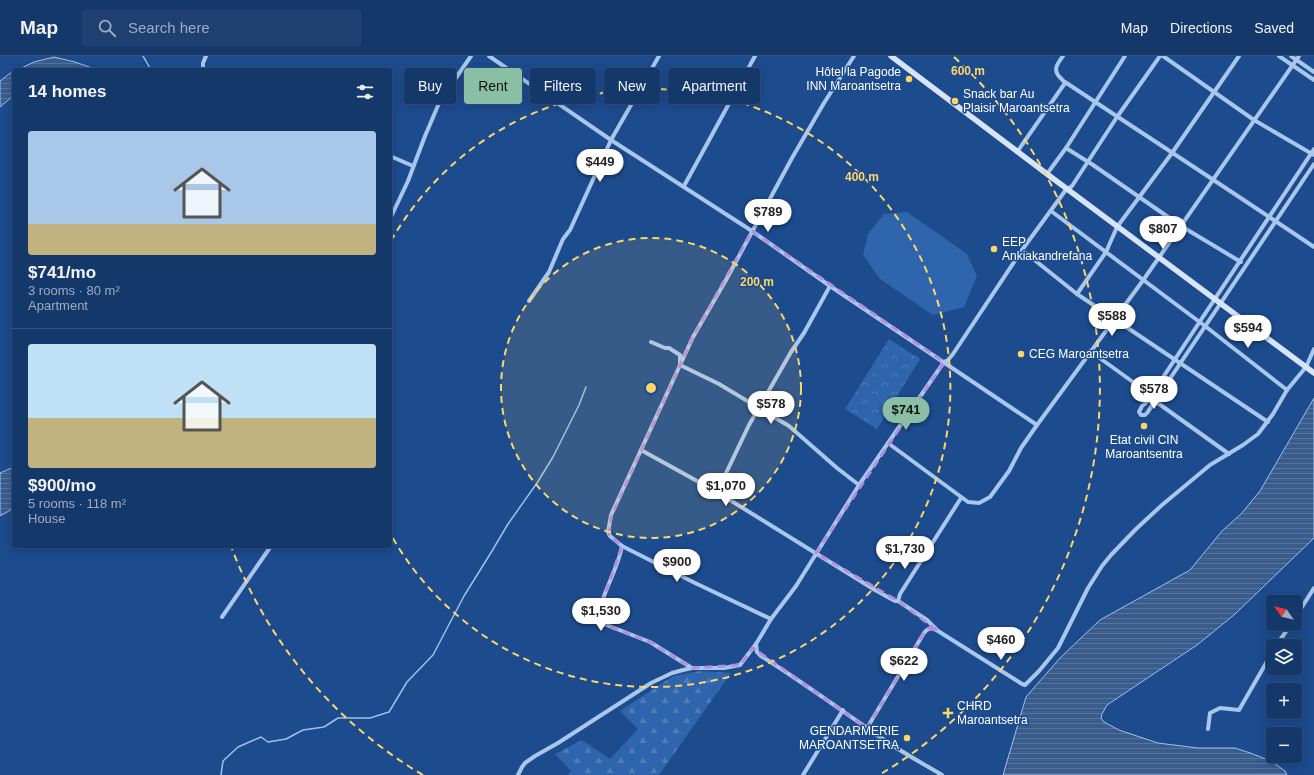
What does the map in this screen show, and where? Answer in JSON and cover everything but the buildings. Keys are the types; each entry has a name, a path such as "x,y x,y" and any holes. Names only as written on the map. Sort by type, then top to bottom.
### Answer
{"main road":[{"path":"891,56 1117,227 1314,373"}],"street":[{"path":"203,68 203,63 206,56"},
{"path":"392,215 408,182 413,166 440,101 471,56"},
{"path":"489,56 611,140 752,231 830,286 1037,425"},
{"path":"529,301 550,272 563,239 570,230 611,140 659,56"},
{"path":"684,186 755,56"},
{"path":"771,619 622,546 609,535 610,520 693,337 824,103 854,56"},
{"path":"1063,56 1056,69 1057,74 1065,82 1314,247"},
{"path":"1047,174 1066,148 1125,56"},
{"path":"518,775 522,767 535,756 567,738 651,683 672,673 692,668 724,668 740,664 756,644 771,619 796,586 860,485 944,362 953,354 1022,250 1068,190 1117,117 1161,56 1254,120 1313,152 1241,262 1146,403 1140,409 1139,414 1146,414 1150,410 1151,405 1206,326 1314,164"},
{"path":"1077,294 1106,252 1117,227 1172,153 1239,56"},
{"path":"1279,56 1314,80"},
{"path":"1291,56 1298,58 1314,72"},
{"path":"888,443 968,502 979,503 990,497 1009,471 1021,448 1037,425 1090,351 1115,320 1298,58"},
{"path":"1017,152 1065,82"},
{"path":"1066,148 1181,226 1241,262"},
{"path":"392,157 413,166"},
{"path":"1051,211 1206,326 1287,390"},
{"path":"1022,250 1077,294 1268,422"},
{"path":"717,492 749,425 830,286"},
{"path":"651,342 665,348 669,348 680,355 680,365"},
{"path":"867,728 924,633 931,628 1022,684 1025,684 1039,671 1058,648 1088,588 1111,555 1162,505 1210,465 1253,438 1268,422 1287,390 1306,367 1314,349"},
{"path":"1090,351 1151,395 1155,401 1229,454"},
{"path":"680,365 719,384 789,426 837,468 860,485"},
{"path":"641,450 717,492 874,590 894,601 898,601 927,620 938,631"},
{"path":"898,601 900,594 961,498"},
{"path":"622,546 619,559 599,611 599,622 650,642 692,668"},
{"path":"222,616 270,548"},
{"path":"1302,607 1314,588"},
{"path":"756,644 757,652 761,656 800,680 906,754 942,775"},
{"path":"1208,729 1210,713 1220,708 1239,710 1266,663"},
{"path":"803,775 843,710"}],"highlighted area":[{"path":"752,231 944,362 816,553 898,601 938,631 929,628 924,633 867,728 753,648 740,665 692,668 650,642 600,623 599,611 622,546 609,535 611,517 693,337"}],"green space":[{"path":"907,212 967,254 977,276 964,307 933,315 880,279 863,255 868,234 884,214"},
{"path":"889,339 920,359 877,429 845,409"},
{"path":"700,671 731,673 659,775 568,775 571,771 555,754 582,740 610,759 638,729 620,711 673,676"}],"shaded area":[{"path":"54,57 92,68 21,68 34,62"},
{"path":"12,72 12,97 0,107 0,81"},
{"path":"1314,398 1314,538 1234,615 1197,645 1107,705 1101,718 1104,722 1119,730 1158,743 1198,748 1235,748 1266,759 1266,763 1274,763 1285,771 1287,775 1003,775 1026,697 1060,658 1100,620 1190,570 1222,531 1241,514 1260,491"},
{"path":"12,468 12,509 0,516 0,473"}],"waterway":[{"path":"143,56 150,68"},
{"path":"221,775 223,761 238,747 261,737 268,742 286,739 303,730 324,727 338,718 370,718 389,712 407,682 433,655 464,596 508,524 537,483 553,457 579,405 586,387"}],"place":[{"name":"Hôtel la Pagode INN Maroantsetra","path":"909,79"},
{"name":"Snack bar Au Plaisir Maroantsetra","path":"955,101"},
{"name":"EEP Ankiakandrefana","path":"994,249"},
{"name":"CEG Maroantsetra","path":"1021,354"},
{"name":"Etat civil CIN Maroantsentra","path":"1144,426"},
{"name":"CHRD Maroantsetra","path":"948,713"},
{"name":"GENDARMERIE MAROANTSETRA","path":"907,738"}]}
